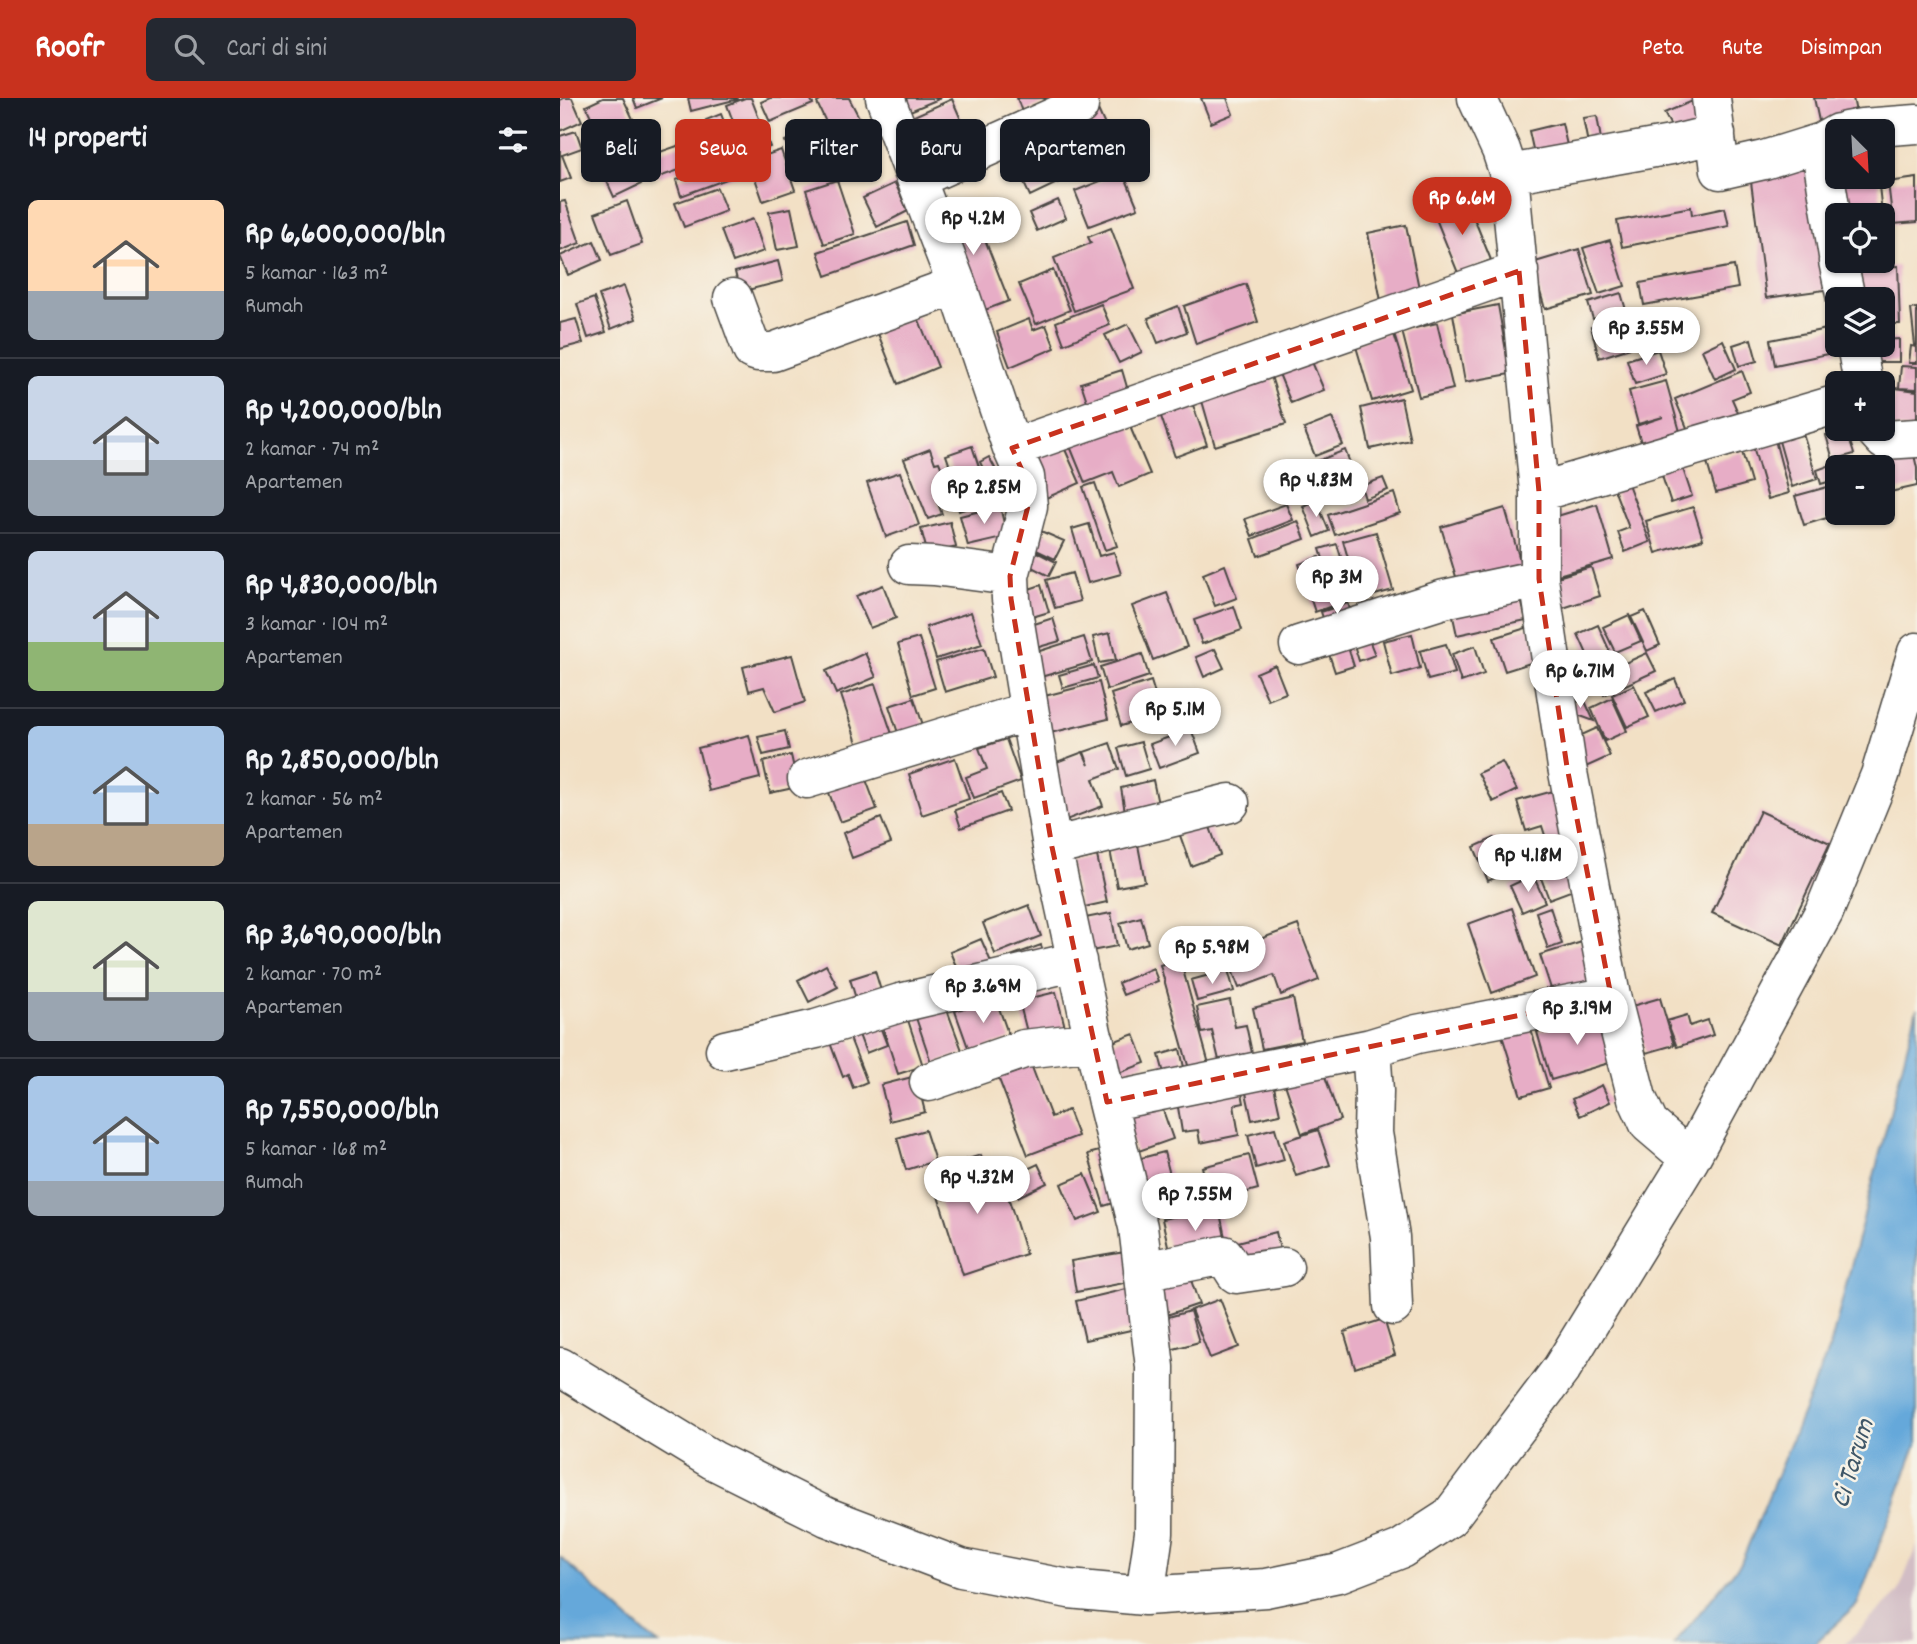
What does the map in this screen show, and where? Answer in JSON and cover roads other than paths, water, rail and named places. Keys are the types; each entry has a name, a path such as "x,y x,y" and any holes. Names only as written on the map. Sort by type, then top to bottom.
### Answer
{"street":[{"path":"885,98 896,127"},
{"path":"1477,98 1509,174 1539,492 1539,579 1567,767 1611,996 1637,1098 1649,1124 1690,1159"},
{"path":"986,148 1079,106"},
{"path":"1509,174 1671,145 1713,116 1720,170 1723,171 1825,133"},
{"path":"1895,125 1917,124"},
{"path":"917,182 957,285 1012,448 1025,477 1028,506 1010,576 1011,599 1052,846 1107,1102 1138,1227 1155,1367 1153,1533 1145,1596"},
{"path":"1012,448 1519,271"},
{"path":"733,298 752,349 766,353 957,285"},
{"path":"1539,492 1825,408"},
{"path":"1895,439 1917,438"},
{"path":"909,565 1010,576"},
{"path":"1299,645 1444,599 1539,579"},
{"path":"560,1367 713,1460 827,1517 961,1568 1069,1589 1145,1596 1266,1588 1339,1573 1401,1549 1449,1518 1562,1368 1690,1159 1824,912 1880,775 1917,652"},
{"path":"807,779 1029,711"},
{"path":"1052,846 1230,803"},
{"path":"725,1050 830,1025 901,1003 1077,961"},
{"path":"1107,1102 1371,1048 1417,1034 1611,996"},
{"path":"929,1082 1024,1049 1095,1041"},
{"path":"1371,1048 1373,1133 1390,1237 1393,1306"},
{"path":"1143,1271 1224,1255 1236,1274 1284,1266"}],"water":[{"name":"Ci Tarum","path":"1917,1008 1917,1443 1857,1605 1814,1644 1674,1644 1741,1563 1831,1344"},
{"path":"560,1557 648,1636 659,1644 560,1644"}]}
